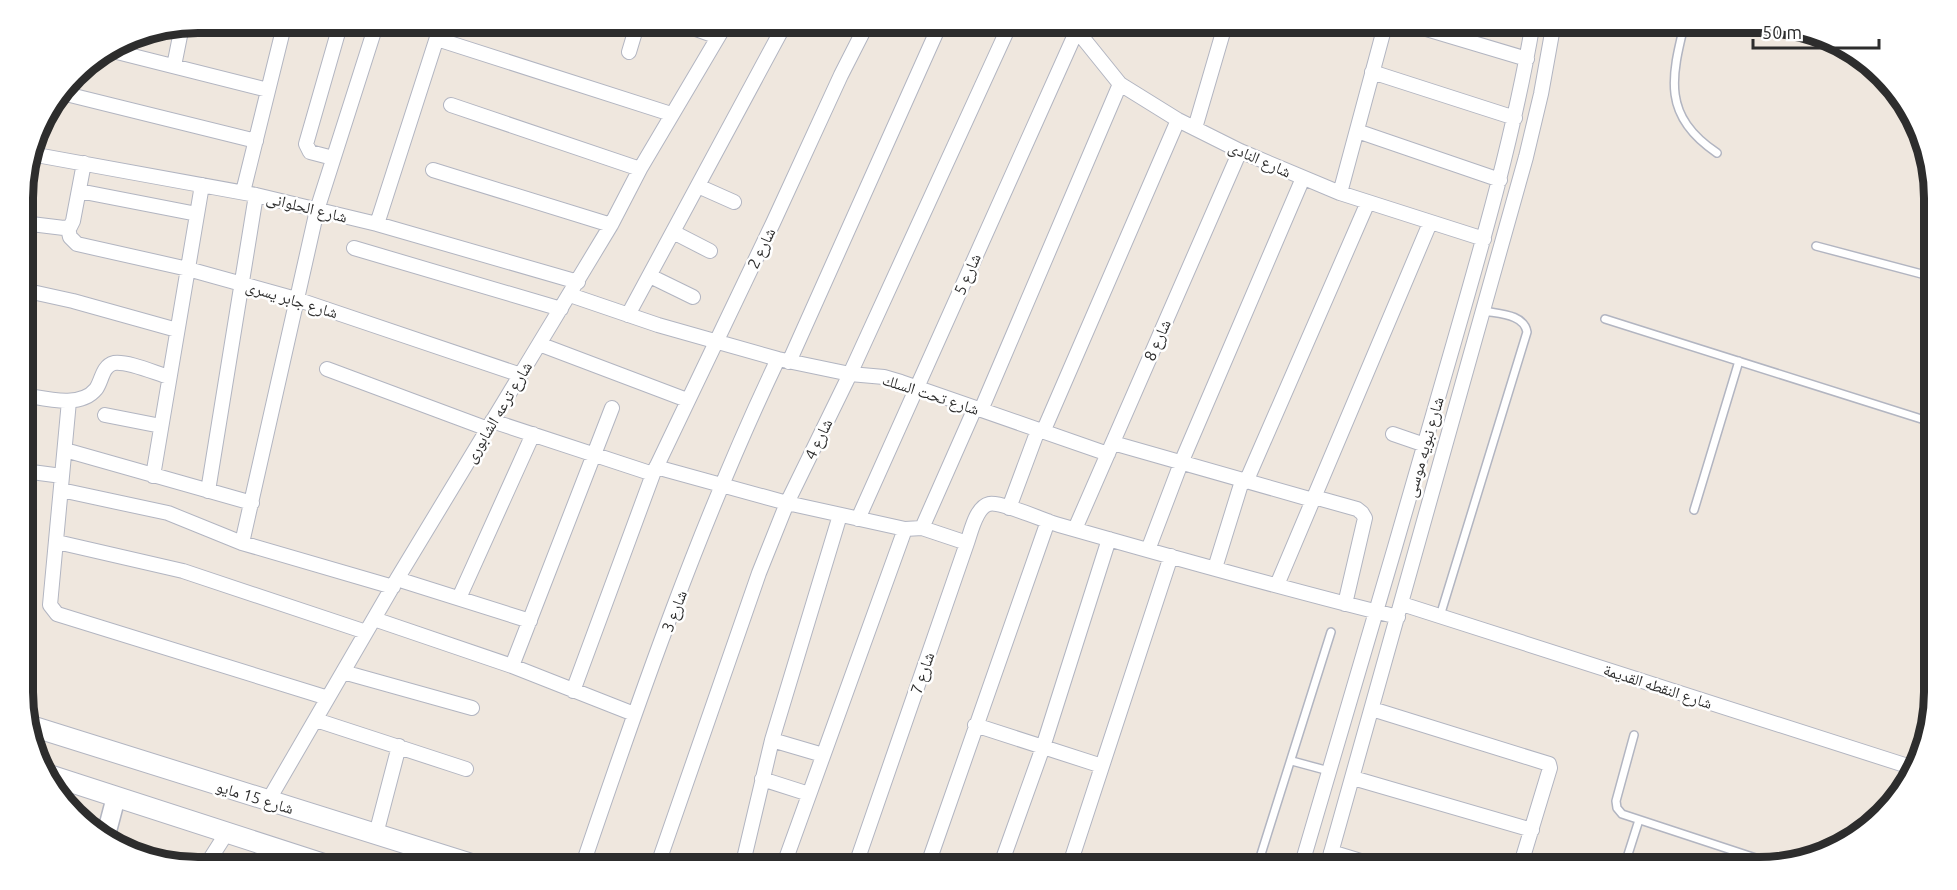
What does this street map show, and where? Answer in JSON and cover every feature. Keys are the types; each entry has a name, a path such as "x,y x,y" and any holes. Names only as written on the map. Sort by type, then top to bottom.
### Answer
{"main road":[{"name":"شارع 15 مايو","path":"37,728 449,857"},
{"path":"57,779 300,857"}],"street":[{"path":"208,491 241,284 256,141 282,33"},
{"path":"333,158 310,152 306,144 338,33"},
{"path":"242,543 317,210 373,33"},
{"path":"377,224 439,33"},
{"path":"629,52 635,33"},
{"path":"707,33 718,37"},
{"name":"شارع ترعه الشابورى","path":"268,801 374,618 578,282 671,114 720,33"},
{"path":"628,315 780,33"},
{"name":"شارع 2","path":"573,691 654,471 862,33"},
{"name":"شارع 3","path":"585,857 634,714 747,424 783,361 936,33"},
{"name":"شارع 4","path":"660,857 759,573 787,503 850,374 1006,33"},
{"name":"شارع 5","path":"858,519 1070,33"},
{"name":"شارع النادى","path":"1079,33 1120,84 1178,120 1240,151 1340,194 1484,238"},
{"path":"1195,128 1223,33"},
{"path":"1340,194 1383,33"},
{"path":"1440,33 1527,59"},
{"name":"شارع نبويه موسى","path":"1304,857 1500,180 1531,33"},
{"name":"شارع نبويه موسى","path":"1330,857 1526,157 1552,33"},
{"path":"174,66 180,34"},
{"path":"437,39 671,114"},
{"path":"120,53 268,90"},
{"path":"1372,72 1515,118"},
{"path":"922,528 978,409 1120,84"},
{"path":"69,95 256,141"},
{"path":"451,105 640,169"},
{"path":"1009,508 1040,431 1178,120"},
{"path":"1357,131 1500,180"},
{"name":"شارع 8","path":"1075,529 1240,151"},
{"name":"شارع الحلوانى","path":"39,155 250,194 377,224 578,282"},
{"path":"33,224 68,228 73,221 84,163"},
{"path":"433,170 611,225"},
{"path":"1148,549 1180,463 1303,178"},
{"path":"153,476 202,185"},
{"path":"698,186 734,202"},
{"path":"79,191 197,214"},
{"path":"1215,568 1244,482 1368,202"},
{"path":"1276,585 1430,223"},
{"name":"شارع جابر يسرى","path":"68,228 70,237 77,244 188,269 296,299 521,375"},
{"path":"673,232 710,250"},
{"path":"354,248 561,309"},
{"path":"650,276 693,297"},
{"path":"33,292 177,330"},
{"name":"شارع تحت السلك","path":"570,295 715,343 783,361 850,374 884,377 1040,431 1180,463 1244,482 1357,509 1365,518 1346,604"},
{"path":"539,344 687,400"},
{"path":"33,396 69,401 86,396 96,389 104,370 113,363 169,377"},
{"path":"327,369 490,425 533,434 654,471 722,485 787,503 905,530 922,528 967,543"},
{"path":"69,401 50,605 52,610 57,614 328,698"},
{"path":"512,666 612,408"},
{"path":"105,415 161,426"},
{"path":"459,598 533,434"},
{"path":"1393,434 1425,445"},
{"path":"64,450 252,503"},
{"path":"33,472 62,476"},
{"path":"61,490 168,513 242,543 459,598 530,621"},
{"name":"شارع 7","path":"858,857 967,543 982,508 989,504 1009,508"},
{"name":"شارع النقطه القديمة","path":"1009,508 1109,539 1376,612 1400,610 1440,616 1906,766"},
{"path":"744,857 772,740 840,515"},
{"path":"930,857 1048,521"},
{"path":"787,857 905,530"},
{"path":"1004,857 1043,747 1109,539"},
{"path":"57,542 183,572 366,632"},
{"path":"1072,857 1171,556"},
{"path":"374,618 512,666 634,714"},
{"path":"343,672 472,708"},
{"path":"1372,709 1546,762 1551,768 1523,857"},
{"path":"316,720 466,769"},
{"path":"975,725 1102,766"},
{"path":"772,740 823,755"},
{"path":"376,834 399,746"},
{"path":"1353,778 1532,830"},
{"path":"762,779 809,794"},
{"path":"107,830 116,797"},
{"path":"211,857 226,834"},
{"path":"268,857 270,848"},
{"path":"1331,852 1347,857"}],"lane":[{"path":"1683,33 1674,77 1678,107 1693,133 1717,153"},
{"path":"1816,246 1924,275"},
{"path":"1440,616 1527,332 1525,324 1518,319 1484,311"},
{"path":"1605,319 1924,420"},
{"path":"1694,510 1739,361"},
{"path":"1260,857 1331,632"},
{"path":"1634,735 1616,801 1617,808 1622,814 1752,857"},
{"path":"1292,761 1329,771"},
{"path":"1627,857 1639,820"}]}
